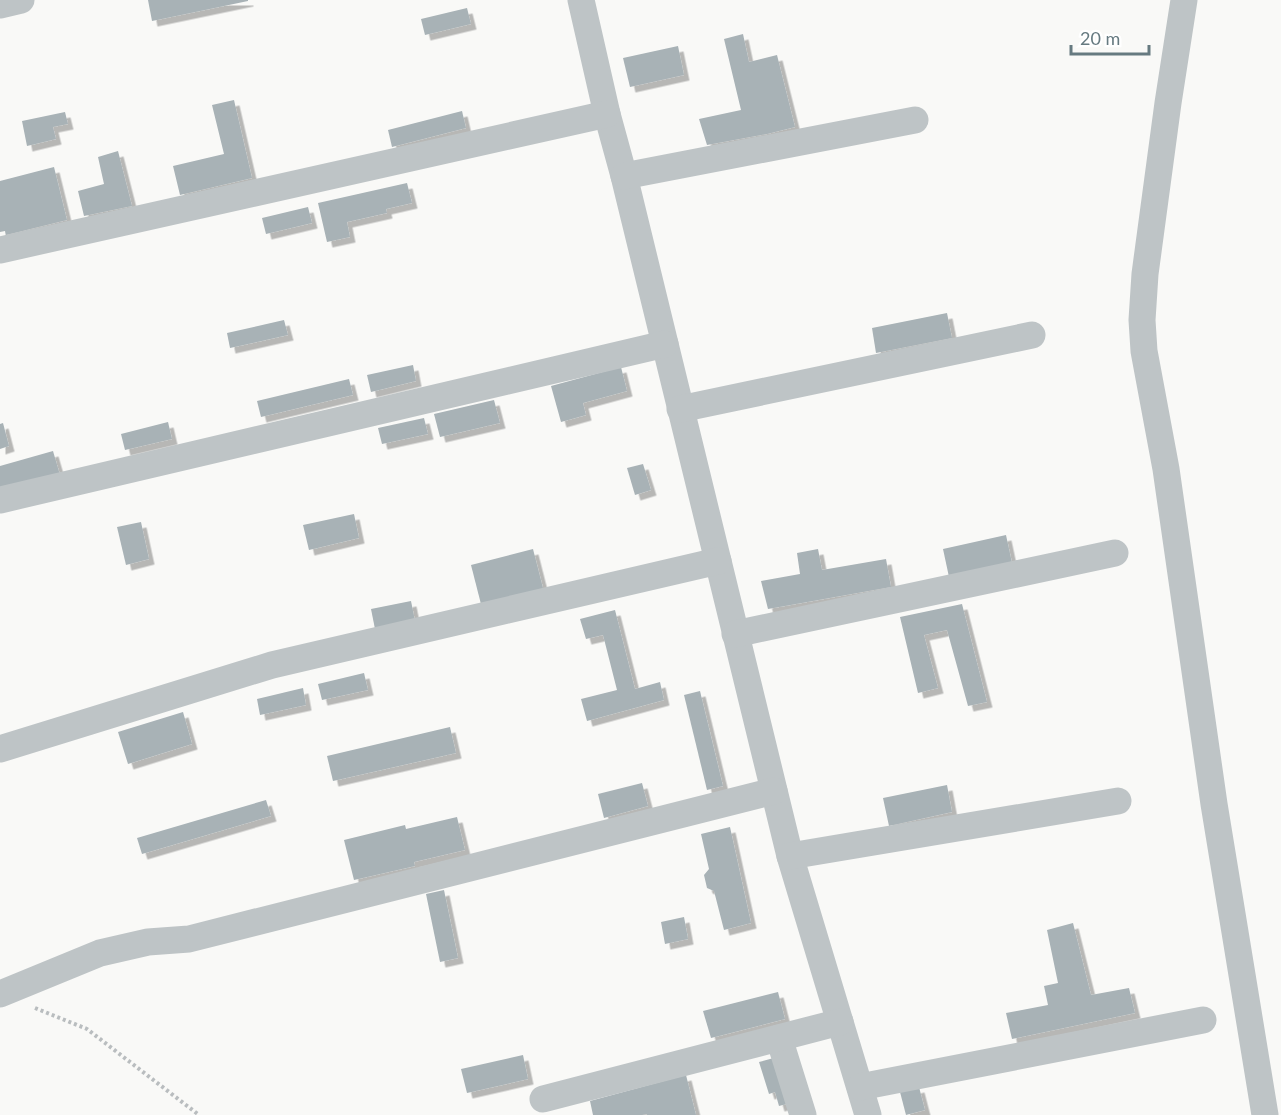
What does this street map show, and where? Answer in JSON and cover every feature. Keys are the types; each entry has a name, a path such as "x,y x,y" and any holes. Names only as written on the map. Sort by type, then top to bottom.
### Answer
{"street":[{"path":"0,5 21,0"},
{"path":"581,0 790,856 868,1115"},
{"path":"1184,0 1145,274 1142,320 1144,351 1166,469 1214,804 1264,1115"},
{"path":"0,250 607,114"},
{"path":"624,176 915,120"},
{"path":"681,409 1032,335"},
{"path":"0,500 664,344"},
{"path":"735,634 1115,553"},
{"path":"0,749 272,665 718,561"},
{"path":"0,994 100,953 148,942 189,939 774,791"},
{"path":"790,856 1118,801"},
{"path":"860,1087 1203,1020"},
{"path":"543,1099 840,1022"},
{"path":"779,1038 803,1115"}],"path":[{"path":"30,1006 87,1029 199,1115"}],"building":[{"path":"148,0 248,0 248,1 152,21"},
{"path":"467,8 471,24 425,35 421,19"},
{"path":"743,34 749,62 777,55 795,127 707,145 699,119 741,110 724,39"},
{"path":"678,46 684,75 630,87 623,58"},
{"path":"234,100 252,178 180,195 173,166 224,154 212,105"},
{"path":"462,111 466,128 392,147 388,130"},
{"path":"65,112 68,124 53,127 56,139 27,146 22,121"},
{"path":"118,151 132,206 84,216 78,191 104,184 98,157"},
{"path":"54,167 67,220 6,235 5,231 0,232 0,181"},
{"path":"407,183 412,203 386,209 387,213 347,222 350,237 327,242 318,203"},
{"path":"308,207 312,223 266,234 262,218"},
{"path":"947,313 952,338 876,353 872,328"},
{"path":"284,320 288,335 230,348 227,333"},
{"path":"413,365 416,381 371,392 367,375"},
{"path":"621,367 627,391 583,403 586,415 561,422 551,386"},
{"path":"349,379 353,395 261,417 257,401"},
{"path":"494,400 500,423 440,437 434,414"},
{"path":"424,418 428,434 382,444 378,428"},
{"path":"168,422 172,439 125,450 121,434"},
{"path":"3,423 9,446 0,449 0,424"},
{"path":"53,451 60,475 0,491 0,466"},
{"path":"643,464 651,490 635,495 627,468"},
{"path":"354,514 359,538 309,550 303,525"},
{"path":"141,522 149,559 126,565 117,527"},
{"path":"1006,535 1012,563 949,577 943,549"},
{"path":"533,549 545,596 483,612 471,565"},
{"path":"818,549 822,570 886,559 891,587 768,609 761,581 800,574 797,553"},
{"path":"411,601 415,621 375,629 371,609"},
{"path":"962,604 987,702 968,706 947,630 924,635 938,688 918,693 900,617"},
{"path":"615,610 635,689 660,682 664,700 587,721 581,699 617,690 603,635 586,639 580,619"},
{"path":"364,673 368,690 322,700 318,684"},
{"path":"303,688 306,705 260,715 257,699"},
{"path":"700,691 723,786 707,790 684,695"},
{"path":"183,712 192,744 128,764 118,732"},
{"path":"450,727 456,753 333,781 327,756"},
{"path":"642,783 648,806 604,818 598,794"},
{"path":"947,785 952,812 889,826 883,798"},
{"path":"266,800 271,816 142,854 137,838"},
{"path":"457,817 465,850 414,862 415,866 354,880 344,840 405,825 406,829"},
{"path":"730,827 751,923 724,930 714,891 707,888 704,875 709,869 701,834"},
{"path":"444,890 458,958 440,962 426,894"},
{"path":"684,917 688,939 665,944 661,922"},
{"path":"1073,923 1091,995 1129,988 1135,1013 1012,1039 1006,1013 1048,1005 1044,986 1058,983 1047,930"},
{"path":"778,992 785,1019 711,1038 703,1011"},
{"path":"523,1055 528,1079 467,1093 461,1069"},
{"path":"781,1056 794,1102 779,1106 775,1092 769,1094 759,1062"},
{"path":"686,1075 696,1115 593,1115 590,1101"},
{"path":"919,1087 925,1110 906,1115 900,1092"}]}
